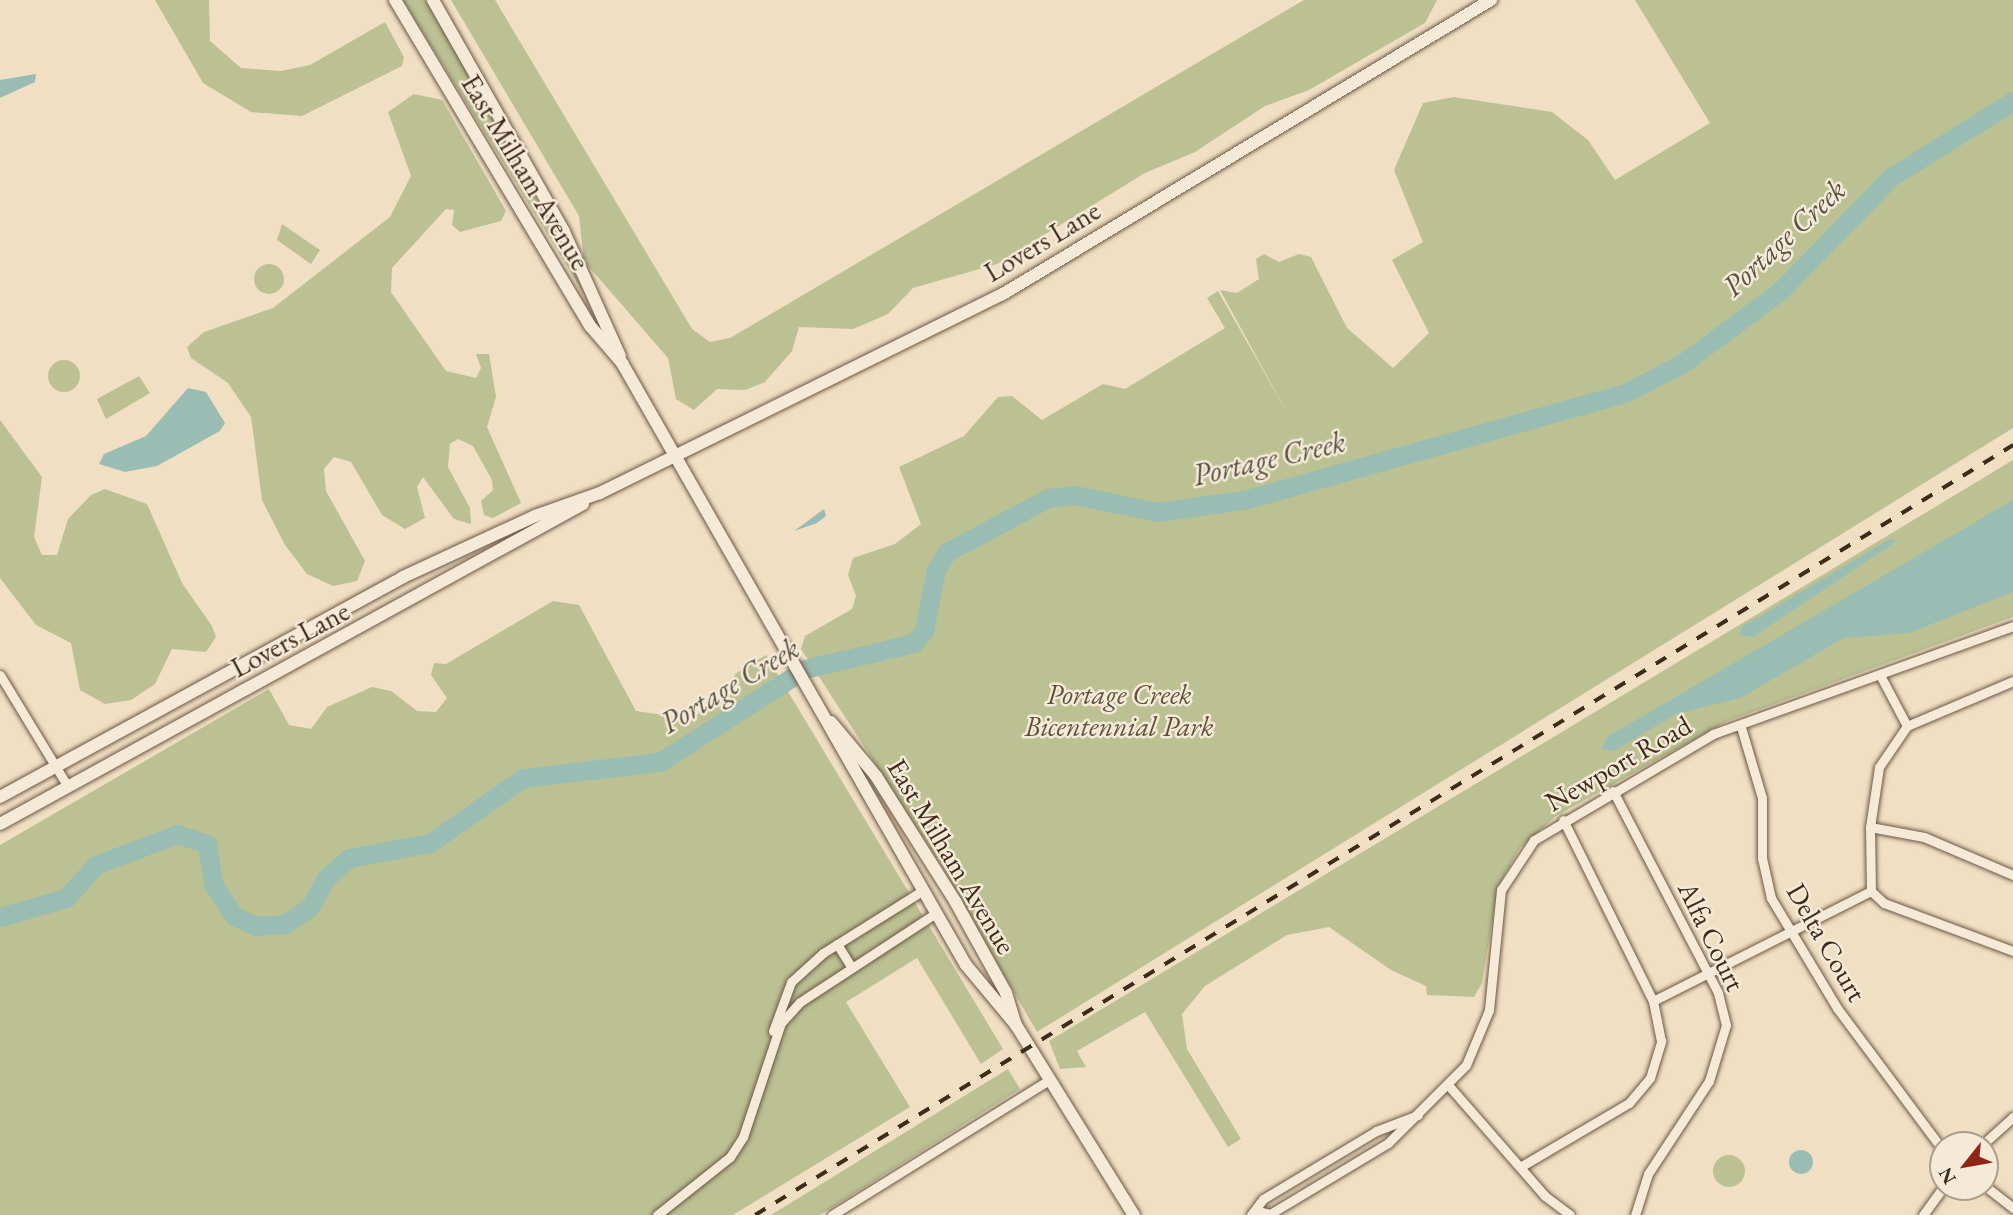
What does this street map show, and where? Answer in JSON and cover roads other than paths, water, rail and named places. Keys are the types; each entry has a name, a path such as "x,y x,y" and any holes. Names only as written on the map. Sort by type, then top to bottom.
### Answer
{"street":[{"name":"East Milham Avenue","path":"395,0 591,327 622,363"},
{"name":"East Milham Avenue","path":"433,0 564,233 622,363 831,722 861,788 997,1010 1016,1025"},
{"name":"Lovers Lane","path":"0,797 403,577 675,458 1003,294 1491,0"},
{"name":"Lovers Lane","path":"0,824 67,785 537,534 600,493"},
{"name":"Newport Road","path":"1425,1113 1376,1131 1263,1199 1254,1213 1270,1214 1388,1143 1425,1113 1449,1086 1476,1046 1489,1010 1502,890 1534,840 1563,820 1713,734 1741,727 2013,626"},
{"path":"0,675 67,785"},
{"path":"1880,675 1907,726"},
{"path":"1871,891 1870,827 1879,767 1907,726 2013,681"},
{"name":"East Milham Avenue","path":"831,722 876,775 950,893 1006,993 1016,1025 1134,1215"},
{"name":"Delta Court","path":"1741,727 1762,798 1766,880 1790,935 1929,1131"},
{"name":"Alfa Court","path":"1613,791 1708,975 1726,1025 1719,1058 1648,1174 1635,1215"},
{"path":"1520,1167 1641,1091 1661,1041 1653,1001 1563,820"},
{"path":"1870,827 1924,837 2013,875"},
{"path":"768,1056 778,1008 791,982 837,944 922,891"},
{"path":"1653,1001 1790,935 1871,891"},
{"path":"1871,891 1916,919 2013,951"},
{"path":"657,1215 730,1157 743,1137 781,1023 800,1002 851,966 936,914"},
{"path":"837,944 851,966"},
{"path":"832,1215 1049,1080"},
{"path":"1449,1086 1520,1167 1570,1215"},
{"path":"1998,1131 2013,1117"},
{"path":"1999,1197 2013,1208"}],"water":[{"path":"36,74 35,82 0,98 0,80"},
{"path":"188,388 206,392 225,423 220,431 157,466 125,472 99,464 104,454 146,436"},
{"path":"2013,500 2013,592 1909,633 1844,638 1740,698 1676,714 1614,751 1602,749 1607,737"},
{"path":"824,509 826,516 817,523 794,531"},
{"path":"1890,539 1897,541 1753,637 1739,635 1742,627"},
{"path":"1801,1150 1810,1153 1813,1162 1810,1171 1801,1174 1792,1171 1789,1162 1792,1153"}],"waterway":[{"name":"Portage Creek","path":"0,917 66,898 96,865 177,834 207,844 213,884 234,916 255,926 285,924 310,907 326,878 349,858 430,843 523,778 660,762 805,669 914,643 924,631 936,570 947,552 1048,498 1075,495 1157,512 1244,500 1627,392 1683,363 1780,291 1891,177 2013,101"}],"railway":[{"path":"755,1215 2013,445"}],"park label":[{"name":"Portage Creek Bicentennial Park","path":"1119,710"}]}
